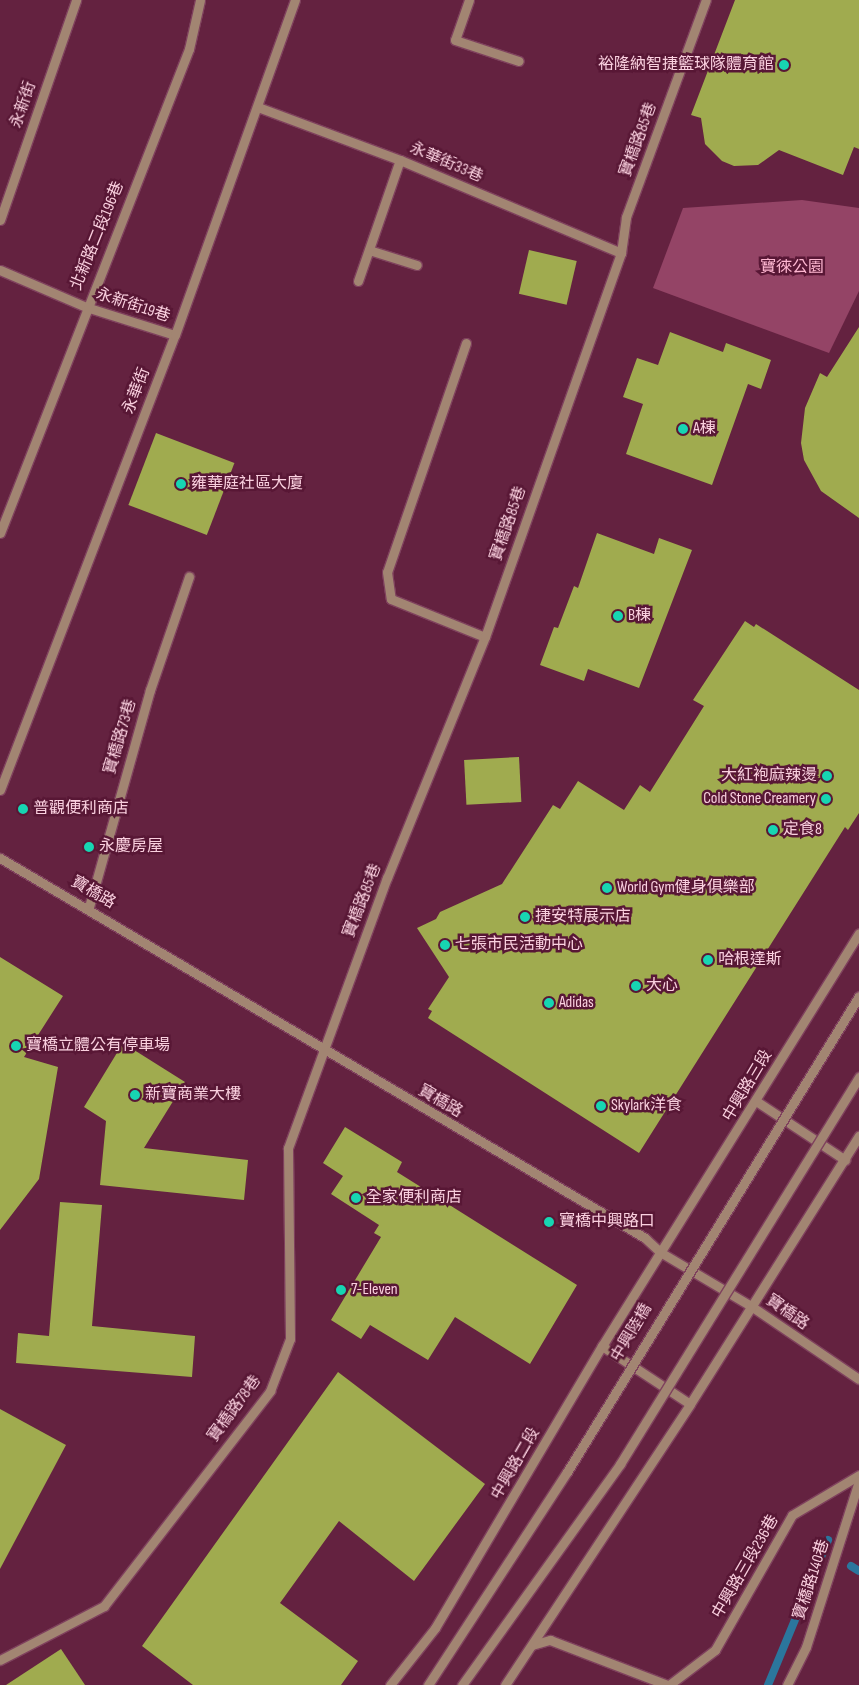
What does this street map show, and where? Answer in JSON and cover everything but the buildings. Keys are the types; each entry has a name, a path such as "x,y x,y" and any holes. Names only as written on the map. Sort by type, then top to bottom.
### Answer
{"street":[{"name":"永新街","path":"0,220 76,0"},
{"name":"北新路二段196巷","path":"0,533 22,482 86,307 189,49 200,0"},
{"name":"永華街","path":"0,790 175,335 258,107 294,0"},
{"path":"469,0 455,40 519,61"},
{"name":"寶橋路85巷","path":"324,1051 388,878 485,638 621,253 626,217 706,0"},
{"name":"永華街33巷","path":"258,107 400,160 621,253"},
{"path":"358,281 400,160"},
{"path":"370,250 417,265"},
{"name":"永新街19巷","path":"0,270 86,307 175,335"},
{"path":"466,343 387,572 391,599 485,638"},
{"name":"寶橋路73巷","path":"89,908 150,690 188,577"},
{"name":"寶橋路","path":"0,858 89,908 324,1051 645,1238 660,1252 751,1306 859,1380"},
{"name":"中興路三段","path":"660,1252 756,1101 859,933"},
{"name":"中興陸橋","path":"428,1685 567,1472 859,996"},
{"name":"寶橋路78巷","path":"0,1660 104,1606 270,1391 290,1339 288,1148 324,1051"},
{"path":"462,1685 620,1464 859,1077"},
{"path":"756,1101 845,1160"},
{"path":"505,1685 690,1404 859,1136"},
{"name":"中興路二段","path":"390,1685 435,1628 602,1346 660,1252"},
{"path":"602,1346 690,1404"},
{"name":"中興路三段236巷","path":"532,1645 550,1640 668,1685 715,1650 792,1515 859,1475"},
{"name":"寶橋路140巷","path":"787,1685 806,1647 859,1481"}],"green space":[{"name":"寶徠公園","path":"802,200 859,208 859,291 829,353 653,288 683,208"}],"waterway":[{"path":"768,1685 828,1540"},
{"path":"851,1566 859,1571"}],"place":[{"name":"裕隆納智捷籃球隊體育館","path":"784,65"},
{"name":"A棟","path":"683,429"},
{"name":"雍華庭社區大廈","path":"181,484"},
{"name":"B棟","path":"618,616"},
{"name":"大紅袍麻辣燙","path":"827,776"},
{"name":"Cold Stone Creamery","path":"826,799"},
{"name":"普觀便利商店","path":"23,809"},
{"name":"定食8","path":"773,830"},
{"name":"永慶房屋","path":"89,847"},
{"name":"World Gym健身俱樂部","path":"607,888"},
{"name":"捷安特展示店","path":"525,917"},
{"name":"七張市民活動中心","path":"445,945"},
{"name":"哈根達斯","path":"708,960"},
{"name":"大心","path":"636,986"},
{"name":"Adidas","path":"549,1003"},
{"name":"寶橋立體公有停車場","path":"16,1046"},
{"name":"新寶商業大樓","path":"135,1095"},
{"name":"Skylark洋食","path":"601,1106"},
{"name":"全家便利商店","path":"356,1198"},
{"name":"寶橋中興路口","path":"549,1222"},
{"name":"7-Eleven","path":"341,1290"}]}
